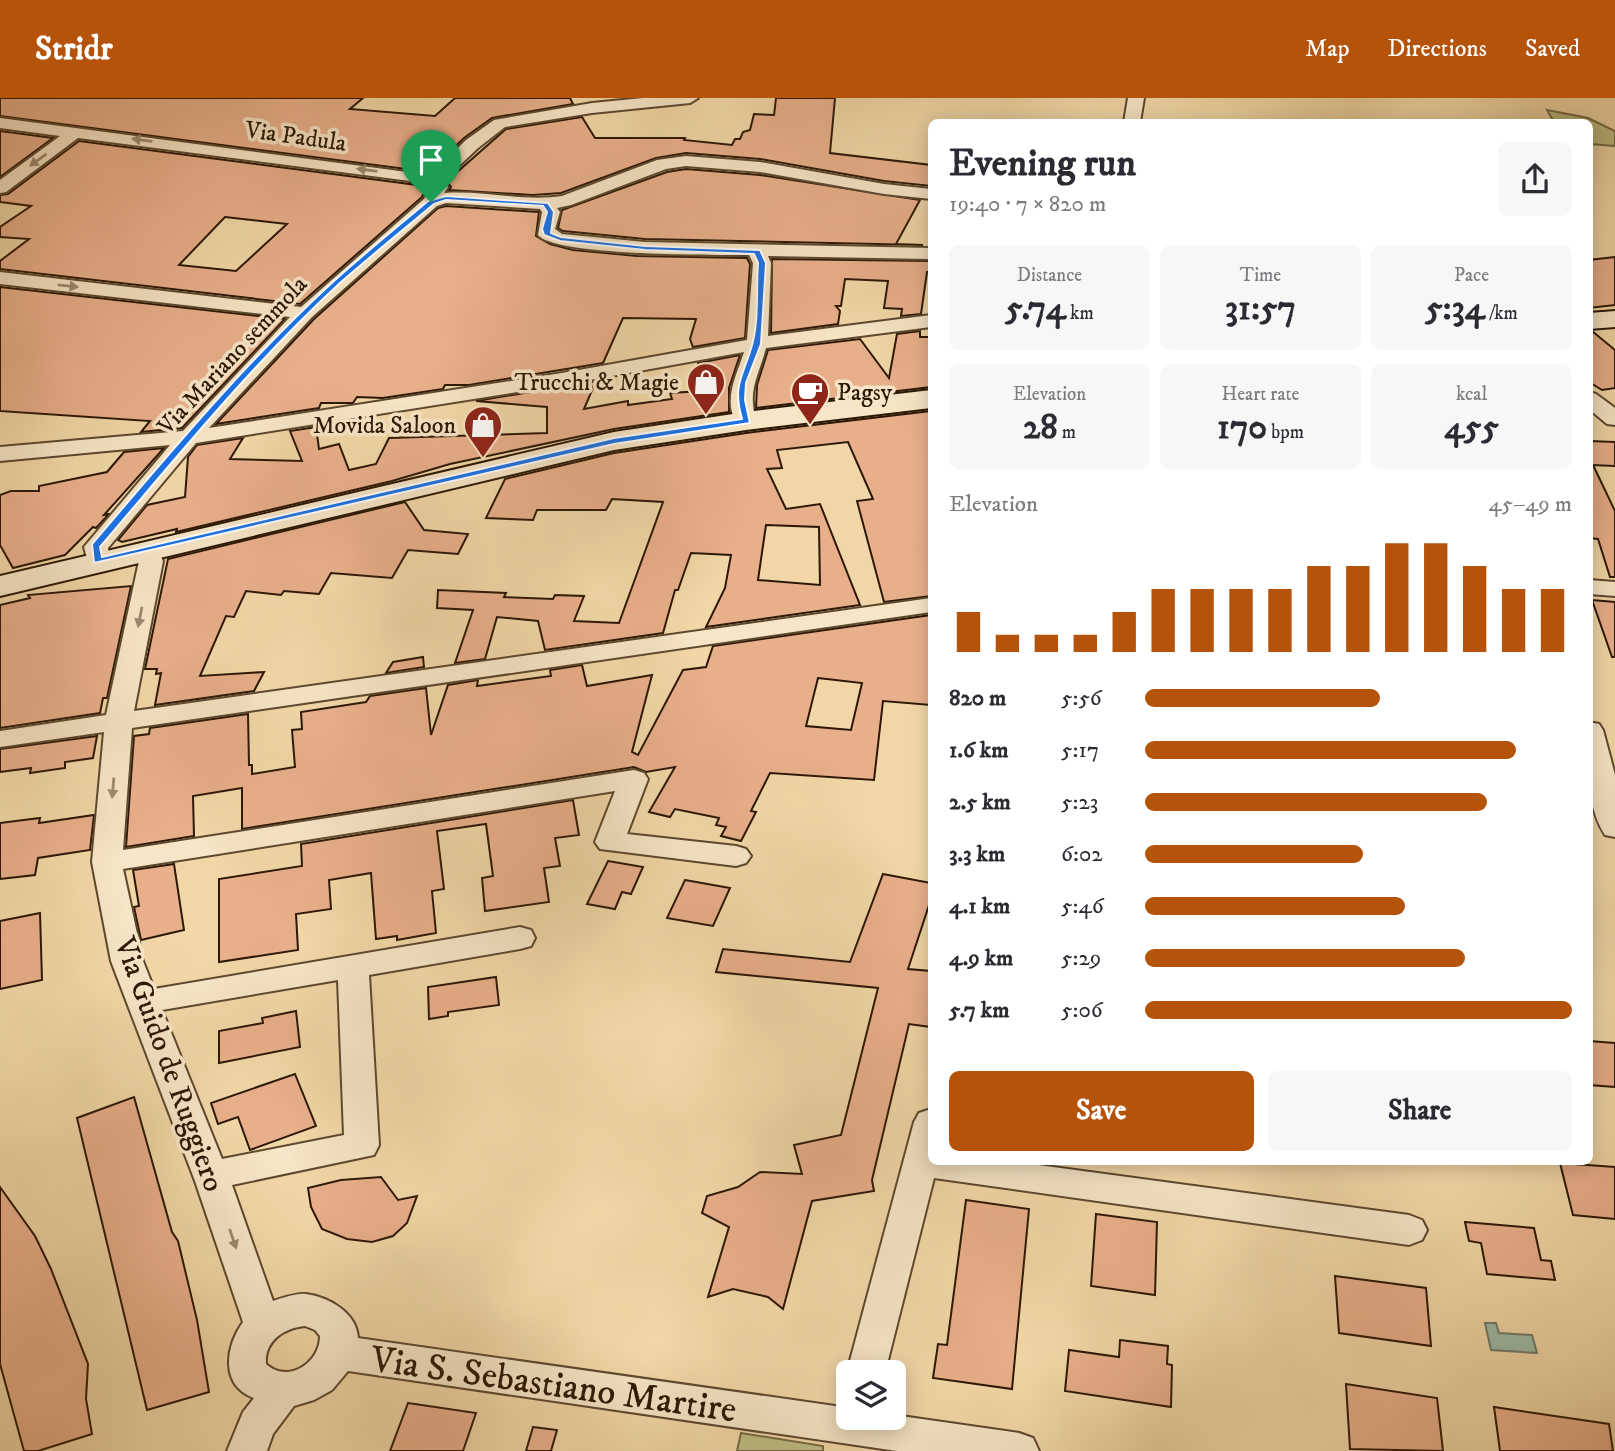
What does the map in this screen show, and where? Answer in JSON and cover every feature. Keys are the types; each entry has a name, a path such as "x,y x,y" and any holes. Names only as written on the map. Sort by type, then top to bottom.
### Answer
{"street":[{"path":"500,123 592,108 690,98"},
{"path":"1132,119 1136,98"},
{"path":"431,202 439,187 434,181 517,106"},
{"name":"Via Padula","path":"0,123 434,181"},
{"path":"0,188 76,132"},
{"path":"431,202 446,198 545,204 565,201 663,163 686,161 760,167 884,189 928,194"},
{"name":"Via Mariano semmola","path":"98,561 96,547 189,437 305,313 431,202"},
{"path":"545,204 551,212 547,235 560,239 645,248 928,253"},
{"path":"747,421 742,411 741,383 757,344 762,263 757,252"},
{"path":"1,279 305,313"},
{"path":"1593,321 1615,319"},
{"path":"0,454 189,437 549,381 757,344 928,321"},
{"path":"0,586 614,441 747,421 928,399"},
{"path":"1593,401 1615,419"},
{"path":"1593,428 1615,429"},
{"name":"Via Guido de Ruggiero","path":"148,550 151,561 119,720 107,862 127,961 211,1175 263,1325"},
{"path":"1593,587 1615,589"},
{"path":"0,738 928,605"},
{"path":"1593,744 1612,811"},
{"path":"107,862 634,779 610,842 736,856"},
{"path":"143,1002 520,938"},
{"path":"211,1175 362,1145 353,966"},
{"path":"869,1360 928,1136"},
{"path":"922,1163 928,1164"},
{"path":"937,1165 1409,1230"},
{"path":"291,1311 320,1313 338,1329 341,1341 338,1354 322,1376 310,1384 282,1390 257,1381 246,1360 247,1348 263,1325 291,1311"},
{"name":"Via S. Sebastiano Martire","path":"338,1354 368,1355 836,1420"},
{"path":"247,1451 257,1425 282,1390"},
{"name":"Via S. Sebastiano Martire","path":"898,1430 1018,1451"}],"shaded area":[{"path":"1547,110 1590,119 1552,119"},
{"path":"1593,120 1615,131 1615,146 1593,144"},
{"path":"1485,1323 1496,1323 1499,1333 1532,1335 1537,1353 1491,1350"},
{"path":"741,1433 823,1446 823,1451 737,1451"}],"building":[{"path":"0,98 363,98 350,109 435,116 455,98 570,98 573,104 492,118 464,138 429,172 0,116"},
{"path":"776,98 835,98 830,153 928,165 928,186 884,181 760,159 686,153 656,158 561,193 533,195 449,190 451,187 447,181 506,129 582,117 595,138 685,138 684,140 732,145 735,139 740,139 743,132 750,130 754,114 774,115"},
{"path":"0,131 53,138 0,177"},
{"path":"79,141 426,188 422,197 300,304 0,269 0,261 29,239 0,237 0,227 31,206 0,202 0,195 8,194","holes":["225,217 287,224 236,271 179,265"]},
{"path":"686,169 760,175 920,200 896,244 923,245 645,239 563,231 558,228 562,210 667,172"},
{"path":"446,206 539,212 536,236 550,244 573,250 637,256 747,258 750,264 745,338 693,347 690,339 696,319 623,318 603,363 469,385 445,385 443,389 383,398 357,397 353,403 321,403 319,408 216,424 314,319 438,208"},
{"path":"1615,257 1615,305 1593,308 1593,260"},
{"path":"772,259 928,261 921,314 901,316 902,309 884,308 888,281 845,279 841,306 836,306 840,311 838,324 771,333"},
{"path":"0,287 285,319 182,428 141,432 150,421 0,411"},
{"path":"920,331 920,337 928,337 928,387 756,408 757,385 768,350 860,339 889,378 897,334"},
{"path":"1593,332 1615,350 1615,388 1602,390 1593,384"},
{"path":"740,355 729,388 729,412 614,429 450,464 392,481 176,532 177,529 122,542 118,540 147,505 185,497 188,457 197,445 243,438 230,459 302,461 290,431 316,427 319,449 339,444 349,470 376,464 389,438 547,433 547,407 476,401 596,381 584,409 628,401 628,405 672,399 670,393 702,391 698,363"},
{"path":"928,411 928,596 884,602 857,501 873,499 848,442 777,450 782,468 767,469 786,509 820,504 860,605 706,627 725,588 731,555 691,553 678,590 675,590 663,633 545,650 538,621 497,617 485,659 455,663 473,610 437,608 438,590 506,593 504,597 553,599 555,595 584,596 574,621 619,623 663,502 612,499 606,510 537,510 533,520 486,518 505,479 614,453 746,433","holes":["766,525 819,527 820,585 758,580"]},
{"path":"1593,441 1615,442 1615,466 1593,465"},
{"path":"164,448 104,515 109,514 65,555 13,568 0,545 0,495 11,491 39,491 39,486 107,472 124,452"},
{"path":"1593,465 1615,511 1615,577 1610,577 1598,539 1593,538"},
{"path":"405,502 424,530 468,534 458,554 408,550 392,578 331,573 319,594 284,591 281,595 246,591 234,617 226,616 200,676 264,672 254,691 155,705 161,673 156,674 157,669 145,669 168,559"},
{"path":"131,586 107,698 103,698 100,713 0,728 0,605 30,598 28,595"},
{"path":"1593,600 1615,602 1615,657 1612,657"},
{"path":"928,615 928,705 883,701 874,780 770,773 751,811 756,812 741,841 721,836 726,827 716,825 719,818 675,809 670,817 649,812 675,767 646,772 634,767 242,829 242,788 193,796 194,836 126,847 134,736 149,734 150,728 248,714 249,765 252,765 252,774 295,767 292,730 302,729 301,712 366,702 370,696 426,688 431,735 448,685 478,680 477,686 551,676 550,670 582,665 587,686 652,675 632,752 638,755 683,670 706,667 713,646","holes":["818,678 862,683 851,730 806,726"]},
{"path":"423,657 424,667 386,673 393,662"},
{"path":"97,736 93,758 65,762 65,768 30,773 31,768 0,772 0,749"},
{"path":"573,800 579,835 555,838 560,866 544,868 549,902 485,911 482,878 493,876 486,824 437,831 444,889 432,891 436,933 397,940 397,936 376,939 371,873 329,880 331,909 296,914 298,950 219,962 219,879 302,866 301,844"},
{"path":"94,815 90,850 38,858 35,875 0,879 0,823 40,818 39,823"},
{"path":"608,861 643,867 631,894 622,892 615,909 587,904"},
{"path":"174,864 184,930 141,940 134,907 139,906 133,870"},
{"path":"883,874 928,882 928,908 908,969 928,971 928,1027 909,1024 872,1180 874,1191 812,1201 783,1309 768,1297 733,1289 708,1297 729,1227 702,1213 707,1196 738,1187 760,1172 802,1174 794,1145 841,1135 878,988 716,972 723,949 850,962"},
{"path":"685,880 730,888 713,926 667,918"},
{"path":"40,913 42,980 0,989 0,921"},
{"path":"496,977 499,1005 448,1012 448,1016 429,1019 428,987"},
{"path":"296,1011 300,1047 219,1063 219,1031 263,1023 262,1018"},
{"path":"1593,1041 1615,1043 1615,1087 1593,1085"},
{"path":"295,1074 316,1126 250,1150 238,1117 218,1124 211,1103"},
{"path":"134,1097 172,1232 178,1241 197,1320 209,1392 147,1410 77,1118"},
{"path":"1560,1165 1615,1167 1615,1219 1573,1215"},
{"path":"381,1177 398,1200 417,1196 407,1223 393,1236 372,1242 347,1239 322,1229 311,1207 308,1188 341,1180"},
{"path":"0,1187 35,1236 51,1269 88,1364 86,1399 92,1434 38,1451 24,1451 0,1364"},
{"path":"966,1200 1029,1209 1012,1389 933,1378 938,1344 947,1345"},
{"path":"1096,1214 1157,1222 1155,1295 1091,1286"},
{"path":"1465,1222 1534,1228 1541,1260 1551,1261 1555,1280 1487,1274 1481,1243 1469,1241"},
{"path":"1335,1276 1426,1288 1431,1346 1339,1333"},
{"path":"1120,1340 1168,1346 1167,1364 1172,1365 1171,1407 1065,1391 1069,1350 1119,1357"},
{"path":"1346,1384 1437,1398 1443,1451 1350,1449"},
{"path":"408,1403 476,1413 463,1451 390,1451"},
{"path":"1494,1407 1609,1424 1613,1451 1500,1451"},
{"path":"533,1427 557,1430 551,1451 526,1451"}],"place":[{"name":"Trucchi & Magie","path":"706,416"},
{"name":"Pagsy","path":"810,426"},
{"name":"Movida Saloon","path":"483,459"}],"route":[{"path":"446,198 475,198 545,204 551,212 547,235 560,239 645,248 757,252 762,263 757,344 741,383 740,400 747,421 614,441 98,561 96,547 189,437 257,363 337,282 431,202 446,198"}]}
